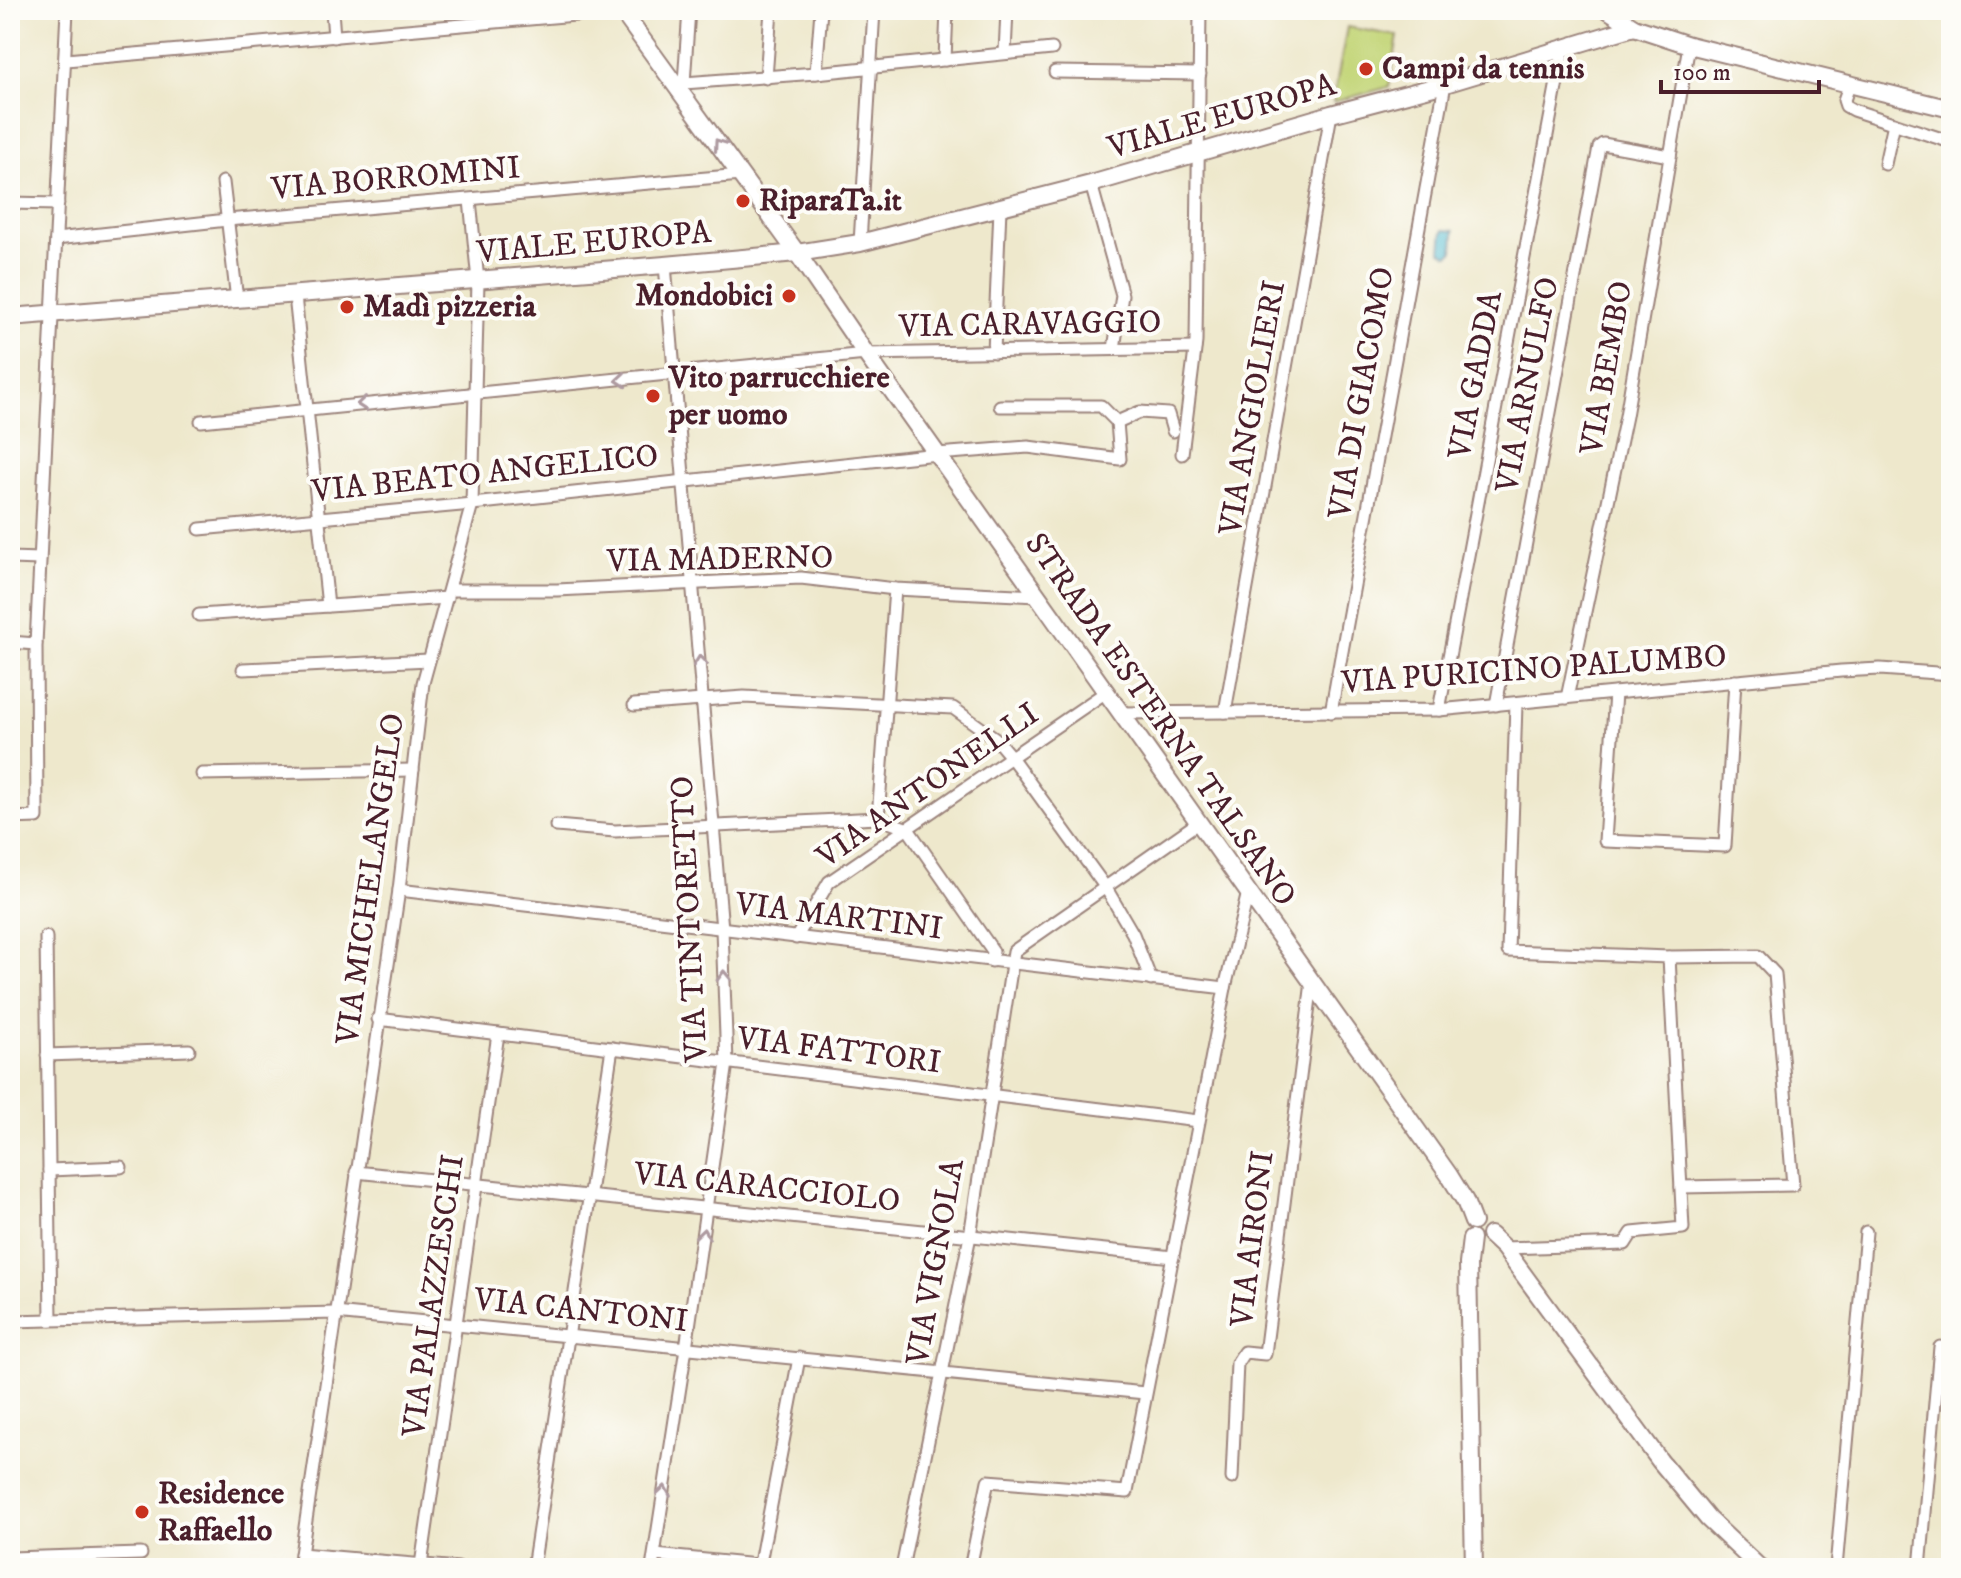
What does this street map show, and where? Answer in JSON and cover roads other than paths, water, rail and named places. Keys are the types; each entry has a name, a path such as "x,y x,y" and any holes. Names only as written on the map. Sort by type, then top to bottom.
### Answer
{"street":[{"path":"10,818 37,817 36,644 67,10"},
{"path":"332,10 334,37"},
{"path":"66,60 621,10"},
{"name":"STRADA ESTERNA TALSANO","path":"621,10 682,87 866,354 1449,1175 1465,1201 1473,1222"},
{"path":"689,10 682,87 1052,49"},
{"path":"766,78 771,10"},
{"path":"816,73 821,10"},
{"path":"860,243 874,10"},
{"path":"945,60 947,10"},
{"path":"1005,53 1007,10"},
{"path":"1182,454 1195,348 1200,10"},
{"path":"1587,42 1599,24 1599,10"},
{"path":"1615,12 1634,27 1689,45 1951,109"},
{"name":"VIALE EUROPA","path":"10,317 665,265 797,253 860,243 1091,184 1634,27"},
{"name":"VIA BEMBO","path":"1567,698 1626,416 1689,45"},
{"name":"VIA GADDA","path":"1439,710 1563,50"},
{"path":"1055,72 1200,74"},
{"name":"VIA DI GIACOMO","path":"1331,712 1445,84"},
{"path":"1849,86 1844,100 1846,106 1951,142"},
{"name":"VIA ANGIOLIERI","path":"1225,712 1331,114"},
{"path":"1885,164 1894,123"},
{"name":"VIA ARNULFO","path":"1496,705 1599,147 1603,144 1670,156"},
{"name":"VIA BORROMINI","path":"56,239 227,220 741,175"},
{"path":"223,182 237,300"},
{"path":"1091,184 1122,295 1114,349"},
{"name":"VIA MICHELANGELO","path":"299,1568 399,890 423,683 472,504 478,281 470,200"},
{"path":"10,203 58,204"},
{"path":"994,352 1000,208"},
{"name":"VIA TINTORETTO","path":"652,1568 727,1063 722,929 665,265"},
{"path":"295,296 328,606"},
{"name":"VIA CARAVAGGIO","path":"201,421 866,354 1195,348"},
{"path":"1000,406 1101,406 1117,422 1140,412 1168,414 1173,431"},
{"name":"VIA BEATO ANGELICO","path":"200,529 1028,447 1120,459 1117,422"},
{"path":"10,558 40,559"},
{"name":"VIA MADERNO","path":"199,615 448,594 801,578 895,589 1038,596"},
{"path":"878,818 895,589"},
{"path":"10,642 36,644"},
{"path":"243,669 429,660"},
{"name":"VIA PURICINO PALUMBO","path":"1121,713 1439,710 1880,669 1951,674"},
{"path":"1615,693 1605,841 1725,846 1735,681"},
{"name":"VIA ANTONELLI","path":"796,938 829,882 1106,692"},
{"path":"634,705 744,697 953,708 995,738 1011,757 1106,888 1133,934 1151,980"},
{"path":"1516,704 1508,951 1669,957 1758,956 1775,974 1793,1185 1681,1187"},
{"path":"202,774 413,770"},
{"path":"556,826 615,831 878,818 908,829 993,951 992,961"},
{"path":"1011,963 1014,951 1199,822"},
{"name":"VIA MARTINI","path":"399,890 1225,988"},
{"path":"970,1568 988,1481 1127,1492 1198,1121 1248,892"},
{"path":"46,937 51,1320"},
{"path":"1504,1248 1625,1244 1632,1233 1683,1228 1669,957"},
{"name":"VIA VIGNOLA","path":"902,1568 970,1236 1011,963"},
{"name":"VIA AIRONI","path":"1232,1478 1237,1363 1244,1352 1265,1354 1312,982"},
{"name":"VIA FATTORI","path":"378,1019 1198,1121"},
{"name":"VIA PALAZZESCHI","path":"421,1565 498,1034"},
{"path":"533,1568 612,1048"},
{"path":"47,1055 189,1050"},
{"path":"49,1170 121,1167"},
{"name":"VIA CARACCIOLO","path":"356,1172 1173,1257"},
{"path":"1474,1568 1468,1264 1471,1239 1468,1230 1473,1222 1479,1220 1487,1223 1490,1235 1504,1248 1660,1461 1743,1561 1760,1568"},
{"path":"1836,1568 1866,1232"},
{"path":"1471,1239 1482,1242 1490,1235"},
{"name":"VIA CANTONI","path":"10,1321 335,1313 1145,1393"},
{"path":"1920,1568 1940,1347"},
{"path":"760,1566 799,1358"},
{"path":"10,1558 141,1554"},
{"path":"301,1554 458,1568"},
{"path":"655,1555 789,1568"}],"water":[{"path":"1443,230 1454,231 1453,252 1448,255 1441,251"}],"place":[{"name":"Campi da tennis","path":"1366,69"},
{"name":"RiparaTa.it","path":"743,201"},
{"name":"Mondobici","path":"789,296"},
{"name":"Madì pizzeria","path":"347,307"},
{"name":"Vito parrucchiere per uomo","path":"653,396"},
{"name":"Residence Raffaello","path":"142,1512"}]}
